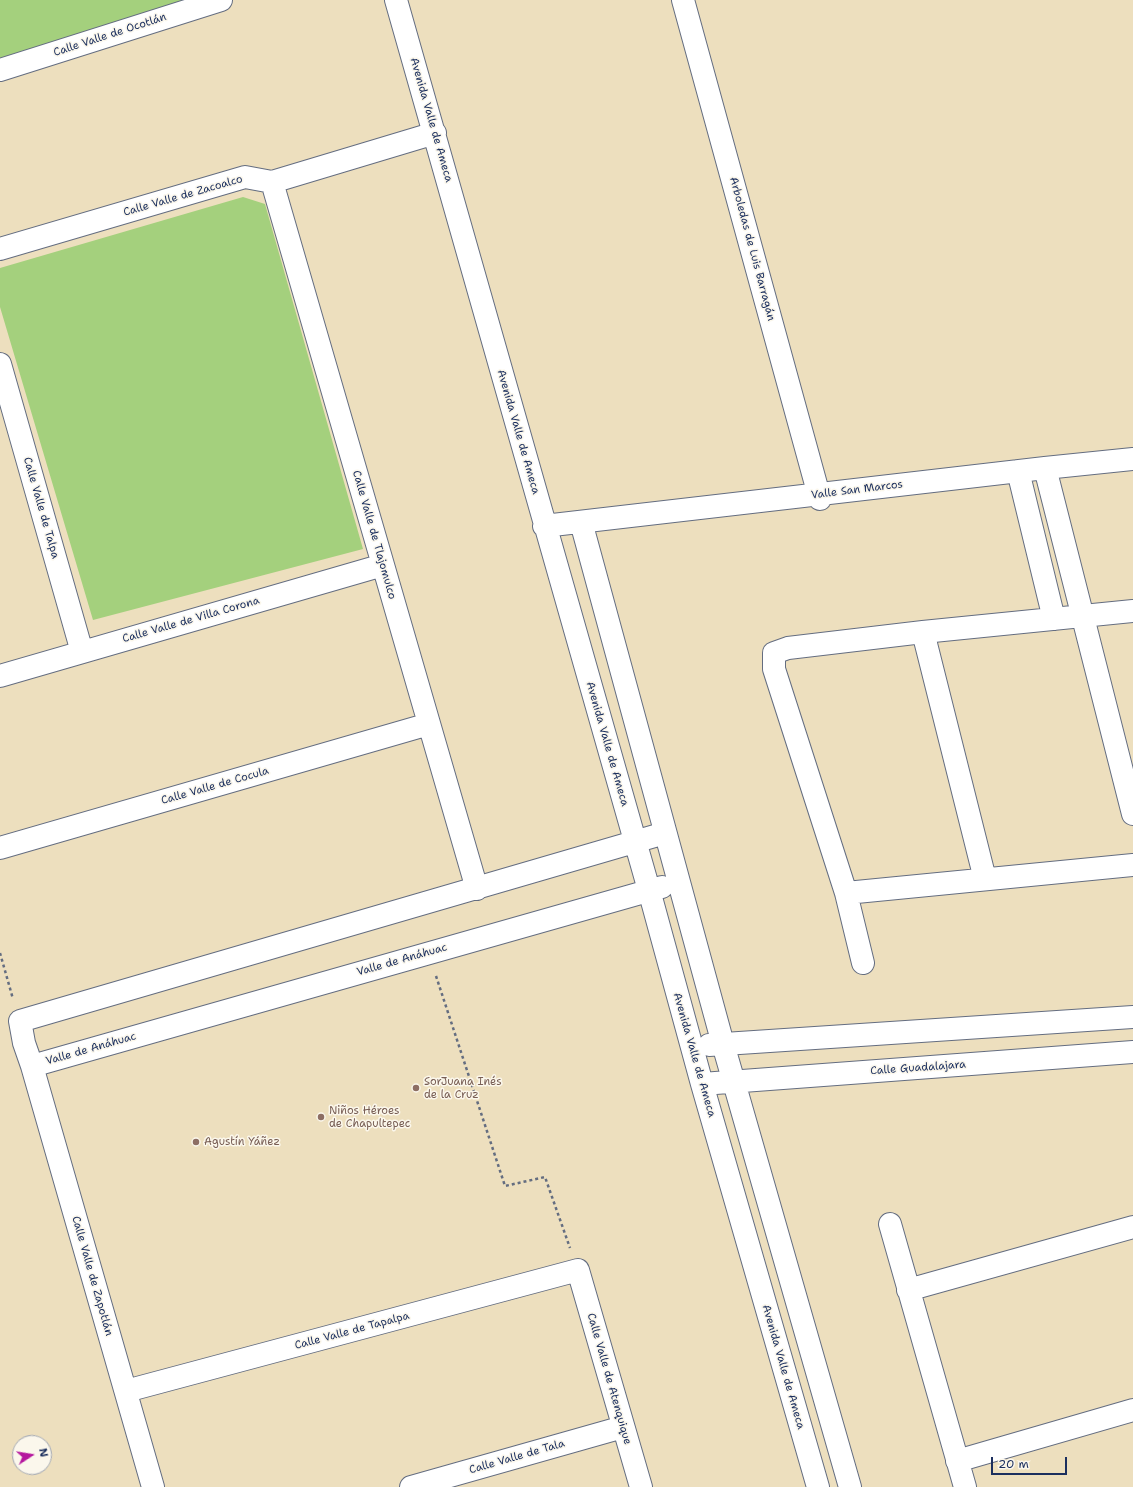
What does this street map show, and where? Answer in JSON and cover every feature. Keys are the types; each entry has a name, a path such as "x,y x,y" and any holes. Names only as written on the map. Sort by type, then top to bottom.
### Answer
{"street":[{"name":"Calle Valle de Ocotlán","path":"0,70 220,0"},
{"name":"Avenida Valle de Ameca","path":"396,0 435,132 544,526 649,890 702,1084 818,1487"},
{"name":"Arboledas de Luis Barragán","path":"684,0 819,497"},
{"name":"Calle Valle de Zacoalco","path":"0,249 245,177 272,182 435,132"},
{"name":"Calle Valle de Tlajomulco","path":"272,182 477,888"},
{"name":"Calle Valle de Talpa","path":"0,364 82,652"},
{"name":"Valle San Marcos","path":"544,526 819,497 1018,471 1133,459"},
{"path":"1045,468 1133,814"},
{"path":"1018,471 1054,619"},
{"path":"581,522 723,1044 850,1487"},
{"name":"Calle Valle de Villa Corona","path":"0,676 383,565"},
{"path":"863,963 846,893 774,669 774,654 788,648 923,632 1133,611"},
{"path":"923,632 985,879"},
{"name":"Calle Valle de Cocula","path":"0,848 429,724"},
{"path":"20,1021 665,833"},
{"path":"846,893 1133,865"},
{"name":"Valle de Anáhuac","path":"20,1021 24,1043 32,1066 678,882"},
{"path":"692,1046 1133,1017"},
{"path":"973,1028 990,1036 994,1048 988,1058 976,1064"},
{"name":"Calle Guadalajara","path":"702,1084 1133,1052"},
{"name":"Calle Valle de Zapotlán","path":"32,1066 153,1487"},
{"path":"890,1224 965,1487"},
{"path":"908,1290 1133,1227"},
{"name":"Calle Valle de Tapalpa","path":"126,1391 578,1270"},
{"name":"Calle Valle de Atenquique","path":"578,1270 641,1487"},
{"path":"957,1461 1133,1410"},
{"name":"Calle Valle de Tala","path":"411,1487 623,1427"}],"path":[{"path":"0,953 20,1021"},
{"path":"429,953 505,1186 545,1177 578,1270"}],"green space":[{"path":"0,0 192,0 0,58"},
{"path":"243,197 265,204 363,549 93,620 0,307 0,268"}],"place":[{"name":"SorJuana Inés de la Cruz","path":"416,1088"},
{"name":"Niños Héroes de Chapultepec","path":"321,1117"},
{"name":"Agustín Yáñez","path":"196,1142"}]}
